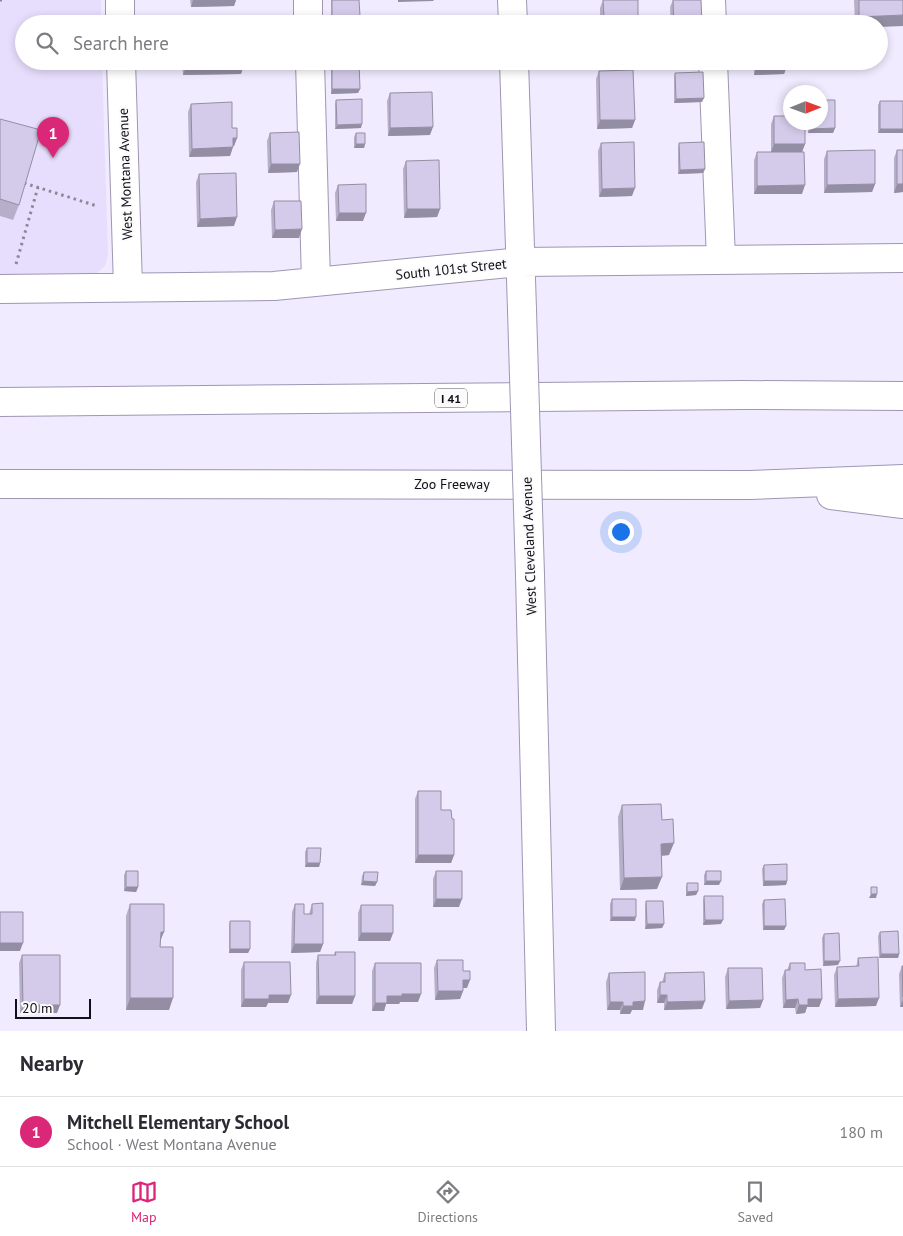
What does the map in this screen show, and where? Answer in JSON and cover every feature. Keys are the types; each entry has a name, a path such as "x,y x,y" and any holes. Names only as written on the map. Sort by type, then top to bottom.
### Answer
{"main road":[{"path":"120,0 120,15"},
{"path":"308,0 308,15"},
{"path":"512,0 513,15"},
{"path":"711,0 712,15"},
{"name":"West Montana Avenue","path":"122,70 128,288"},
{"path":"310,70 316,282"},
{"name":"West Cleveland Avenue","path":"514,70 530,575 541,1031"},
{"path":"713,70 720,260"},
{"name":"South 101st Street","path":"0,290 274,286 520,262 903,258"},
{"name":"I 41","path":"0,402 724,395 903,396"},
{"name":"Zoo Freeway","path":"0,484 750,485 903,479"},
{"path":"750,485 903,504"}],"path":[{"path":"24,183 98,206"},
{"path":"16,265 38,188"}],"shaded area":[{"path":"0,0 101,0 101,15 15,15 15,70 102,70 108,255 105,266 97,273 88,277 0,278"}],"building":[{"path":"332,0 359,0 360,15 332,15"},
{"path":"603,0 638,0 638,15 604,15"},
{"path":"673,0 701,0 702,15 674,15"},
{"path":"859,0 903,0 903,15 859,15"},
{"path":"332,70 359,70 360,89 332,89"},
{"path":"633,70 635,120 600,120 599,71"},
{"path":"703,72 704,98 676,99 675,73"},
{"path":"432,92 433,127 390,128 390,93"},
{"path":"362,99 362,124 337,125 336,100"},
{"path":"828,100 835,100 835,128 828,128"},
{"path":"880,101 903,101 903,129 880,129"},
{"path":"232,102 232,128 237,128 237,138 233,138 233,147 192,149 191,104"},
{"path":"774,116 783,116 783,130 805,130 805,144 774,144"},
{"path":"0,119 41,130 19,205 0,199"},
{"path":"299,132 300,164 271,164 270,133"},
{"path":"356,133 365,133 365,144 356,144"},
{"path":"634,142 635,188 602,189 601,143"},
{"path":"704,142 705,169 680,170 679,143"},
{"path":"875,150 875,184 827,185 827,151"},
{"path":"897,150 903,150 903,184 897,184"},
{"path":"757,152 804,152 805,185 757,186"},
{"path":"439,160 440,209 407,209 406,161"},
{"path":"236,173 237,217 200,219 199,174"},
{"path":"366,184 366,213 339,213 338,185"},
{"path":"274,201 301,201 302,229 275,230"},
{"path":"418,791 441,791 441,810 451,810 452,819 454,819 454,855 418,855"},
{"path":"661,804 662,820 673,819 674,843 661,844 662,877 624,878 622,805"},
{"path":"307,848 321,848 320,863 307,863"},
{"path":"787,864 787,881 764,881 764,865"},
{"path":"126,871 138,871 138,887 126,887"},
{"path":"436,871 462,871 462,899 436,899"},
{"path":"706,871 721,871 721,881 706,881"},
{"path":"364,872 378,872 377,882 363,881"},
{"path":"687,883 698,883 698,891 687,892"},
{"path":"871,887 877,887 877,894 871,894"},
{"path":"704,896 723,896 723,920 705,920"},
{"path":"612,899 636,899 636,917 612,917"},
{"path":"785,899 786,926 764,926 764,900"},
{"path":"646,901 663,901 664,924 647,924"},
{"path":"323,903 323,944 294,944 295,904 304,904 304,914 312,914 312,904"},
{"path":"130,904 164,904 164,932 161,932 160,947 173,947 173,998 130,998"},
{"path":"361,905 393,905 393,933 361,933"},
{"path":"0,912 23,912 23,943 0,943"},
{"path":"230,921 250,921 250,949 230,949"},
{"path":"898,931 899,954 881,954 880,932"},
{"path":"839,933 840,961 824,961 824,934"},
{"path":"335,952 355,952 355,996 319,996 318,955 336,955"},
{"path":"22,955 60,955 60,1005 23,1005"},
{"path":"878,957 879,998 838,999 837,967 859,966 858,958"},
{"path":"437,960 463,960 463,971 470,971 470,980 463,980 463,991 438,991"},
{"path":"244,962 290,962 291,995 269,995 269,999 244,999"},
{"path":"375,963 421,963 421,994 387,996 387,1003 375,1003"},
{"path":"790,963 805,963 805,970 821,969 822,999 808,999 808,1005 799,1005 798,999 786,1000 785,970 790,970"},
{"path":"728,968 762,968 763,1000 729,1001"},
{"path":"645,972 645,1001 633,1002 633,1006 623,1006 623,1002 610,1002 609,973"},
{"path":"704,972 705,1001 667,1002 667,995 660,995 660,982 665,982 665,973"}],"place":[{"name":"Mitchell Elementary School","path":"53,158"}]}
